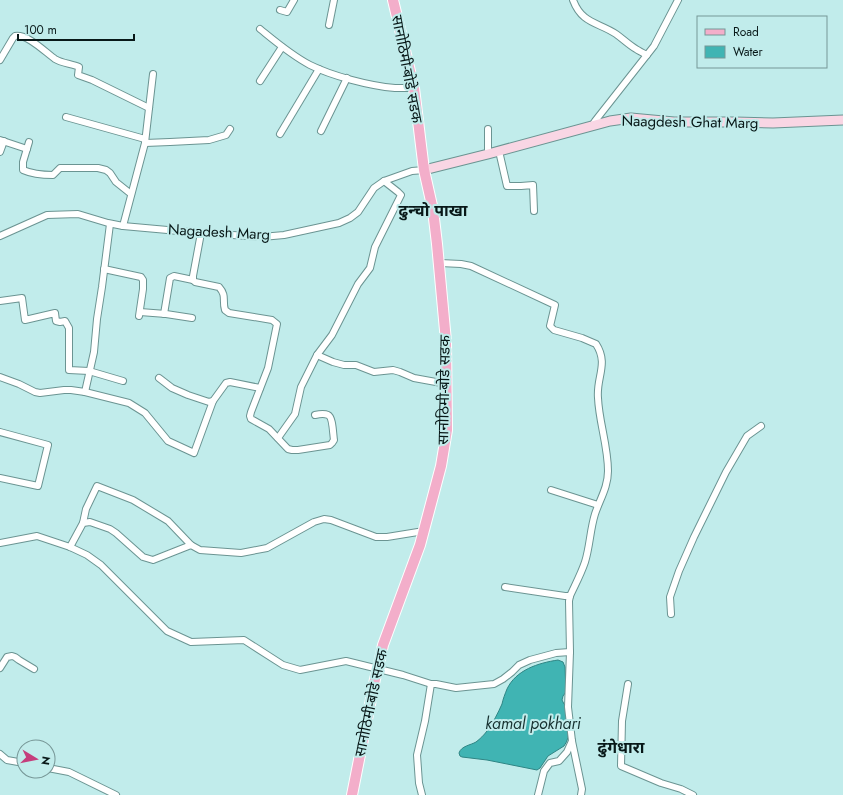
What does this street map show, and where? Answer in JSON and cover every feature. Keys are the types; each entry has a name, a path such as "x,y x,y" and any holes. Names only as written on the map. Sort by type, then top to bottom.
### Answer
{"main road":[{"name":"सानोठिमी-बोडे सडक","path":"352,795 383,645 420,545 441,466 447,430 446,342 440,263 433,210 424,170 414,88 393,0"}],"street":[{"path":"280,10 287,12 294,0"},
{"path":"329,25 334,0"},
{"path":"573,0 581,14 587,19 594,24 614,33 635,49 647,55"},
{"path":"592,126 654,46 678,0"},
{"path":"260,28 282,47 319,69 362,82 396,88 414,88"},
{"path":"0,60 13,38 19,35 39,46 56,60 79,67 78,75 92,80 149,108"},
{"path":"260,81 282,47"},
{"path":"280,134 319,69"},
{"path":"123,226 145,141 153,74"},
{"path":"321,131 347,78"},
{"path":"66,117 130,135 145,141 170,142 209,140 226,135 230,129"},
{"name":"Naagdesh Ghat Marg","path":"424,170 610,121 631,118 674,122 773,123 843,120"},
{"path":"488,129 488,154"},
{"path":"0,152 2,140 27,149"},
{"path":"29,142 22,166 23,170 53,175 60,168 98,168 106,170 110,173 116,182 131,194"},
{"path":"498,151 507,186 533,185 534,211"},
{"name":"Nagadesh Marg","path":"0,236 47,214 78,214 110,224 201,233 262,237 284,235 339,223 350,218 358,212 374,188 384,181 412,171 424,170"},
{"path":"278,438 295,414 301,387 317,355 332,335 358,284 370,268 375,247 401,195 384,181"},
{"path":"85,392 94,352 110,224"},
{"path":"193,280 201,233"},
{"path":"440,263 471,266 555,305 551,316 550,326 554,330 582,338 596,344 600,350 603,361 597,396 605,444 608,480 594,517 585,561 570,596 568,707 572,741 582,789 581,795"},
{"path":"104,269 141,277 144,280 140,314 164,314 192,318"},
{"path":"164,314 170,278 174,276 219,288 224,294 225,310 229,313 272,320 277,324 268,368 250,416 253,420 269,429 288,449 292,450 330,445 334,440 331,418 324,414 315,415"},
{"path":"0,301 22,298 25,320 55,313 56,321 65,321 69,328 69,370 89,371 122,381"},
{"path":"317,355 333,362 344,365 356,365 374,372 393,370 414,378 447,384"},
{"path":"0,377 35,392 40,393 72,390 129,403 145,413 168,441 194,453 213,402 226,383 230,382 260,388"},
{"path":"158,378 172,388 188,395 213,402"},
{"path":"671,614 670,597 678,571 694,537 726,472 747,436 761,426"},
{"path":"0,432 48,445 38,486 0,478"},
{"path":"70,547 83,523 86,510 97,486 133,500 168,521 191,545 200,550 241,553 267,548 314,522 324,519 331,520 376,537 386,537 424,531"},
{"path":"551,490 598,505"},
{"path":"83,523 90,522 110,529 143,557 153,560 191,545"},
{"path":"0,542 37,536 70,547 87,555 101,565 167,631 191,642 244,640 282,665 300,670 346,661 403,674 431,684 456,688 494,684 503,679 519,665 530,660 556,653 570,652"},
{"path":"505,587 570,596"},
{"path":"0,668 7,657 12,656 34,669"},
{"path":"422,795 419,783 417,755 425,721 431,684"},
{"path":"628,684 622,721 621,766 693,795"},
{"path":"538,795 544,771 550,763 559,761 567,752 572,741"},
{"path":"0,754 6,760 16,762"},
{"path":"56,770 69,772 116,795"}],"water":[{"name":"kamal pokhari","path":"558,660 563,662 565,667 566,692 562,700 567,707 569,732 564,746 548,756 537,770 460,756 459,753 462,749 476,742 489,728 502,704 507,689 516,677 528,668 535,665"}],"district":[{"name":"ढुन्चो पाखा","path":"433,210"},
{"name":"ढुंगेधारा","path":"621,747"}]}
